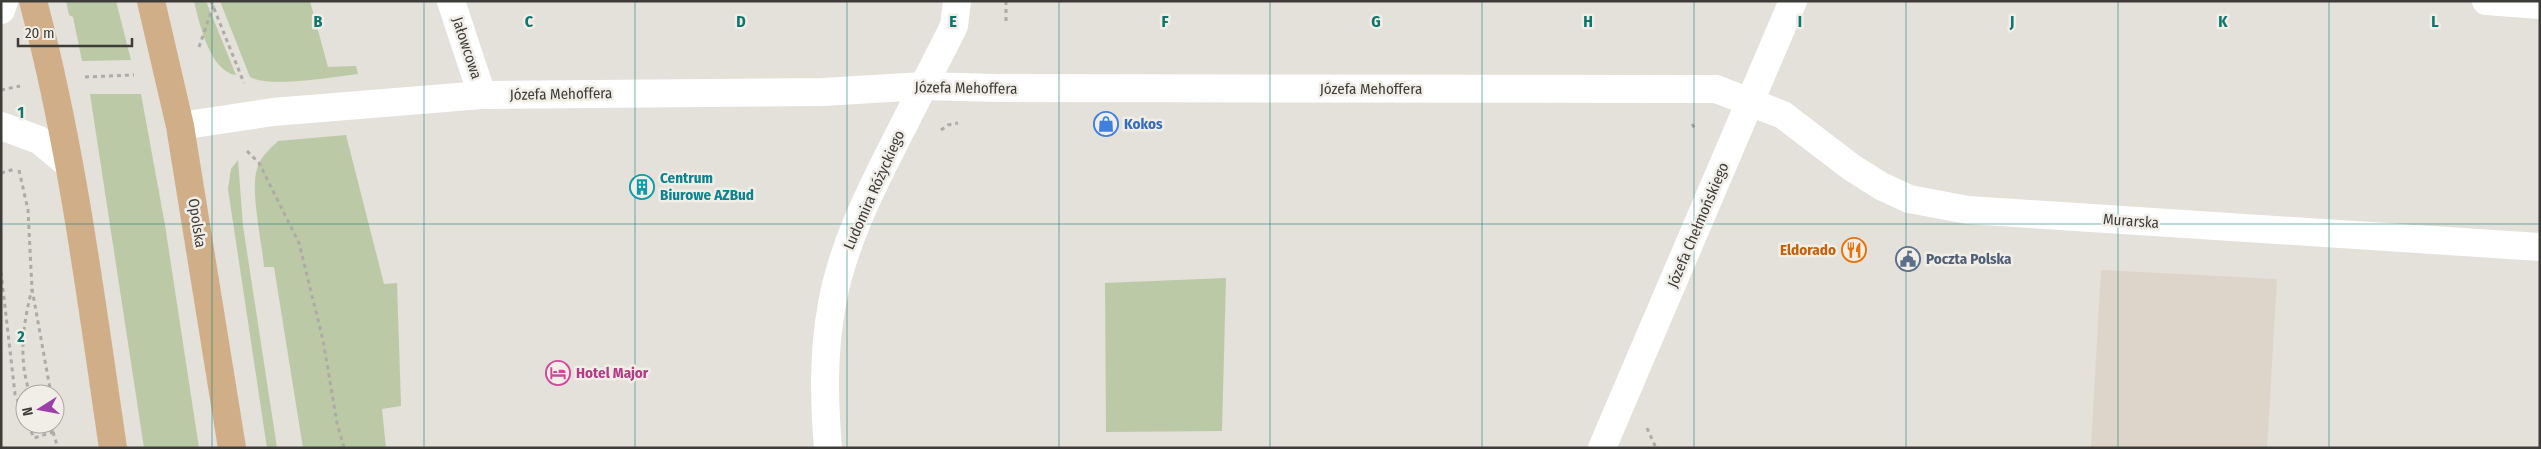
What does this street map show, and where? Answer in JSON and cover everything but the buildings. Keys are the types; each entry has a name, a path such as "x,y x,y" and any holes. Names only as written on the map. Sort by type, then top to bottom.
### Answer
{"main road":[{"path":"33,1 46,49 68,164 113,448"},
{"name":"Opolska","path":"151,1 180,126 232,448"}],"street":[{"path":"1,10 4,1"},
{"name":"Jałowcowa","path":"451,1 482,95"},
{"name":"Ludomira Różyckiego","path":"828,448 824,402 826,344 832,302 841,267 861,212 954,26 957,1"},
{"name":"Józefa Chełmońskiego","path":"1602,448 1793,1"},
{"path":"2486,1 2540,5"},
{"name":"Józefa Mehoffera","path":"180,126 273,112 482,95 823,92 923,86 998,88 1716,89 1751,101"},
{"name":"Murarska","path":"1751,101 1784,115 1850,167 1881,186 1909,199 1934,204 1968,210 2540,247"},
{"path":"1,126 39,140 68,164"}],"path":[{"path":"199,47 213,7 213,1"},
{"path":"1006,1 1006,23"},
{"path":"213,7 233,50 246,88"},
{"path":"83,77 137,75"},
{"path":"1,90 17,87"},
{"path":"247,151 259,164 299,243 323,340 337,423 344,447"},
{"path":"17,162 28,210 32,289 49,384"},
{"path":"1,173 19,168"},
{"path":"1,272 15,394"},
{"path":"28,384 22,352 23,323 32,289"},
{"path":"1647,427 1656,448"},
{"path":"32,434 34,438 47,434"},
{"path":"54,434 58,448"}],"shaded area":[{"path":"2101,270 2277,279 2267,448 2091,448"}],"green space":[{"path":"66,1 116,1 131,60 82,61 73,17 69,15"},
{"path":"194,1 206,1 236,75 227,72 213,56 207,45"},
{"path":"220,1 310,1 328,67 356,66 358,74 287,82 272,82 250,77"},
{"path":"90,94 141,94 165,225 199,448 144,448"},
{"path":"346,135 384,284 397,283 401,406 382,409 386,448 303,448 274,267 264,267 255,179 260,161 278,141"},
{"path":"238,160 243,226 277,448 267,448 228,189 231,169"},
{"path":"1226,278 1222,431 1106,432 1105,283"}],"place":[{"name":"Kokos","path":"1106,124"},
{"name":"Centrum Biurowe AZBud","path":"642,187"},
{"name":"Eldorado","path":"1854,250"},
{"name":"Poczta Polska","path":"1908,259"},
{"name":"Hotel Major","path":"558,373"}]}
